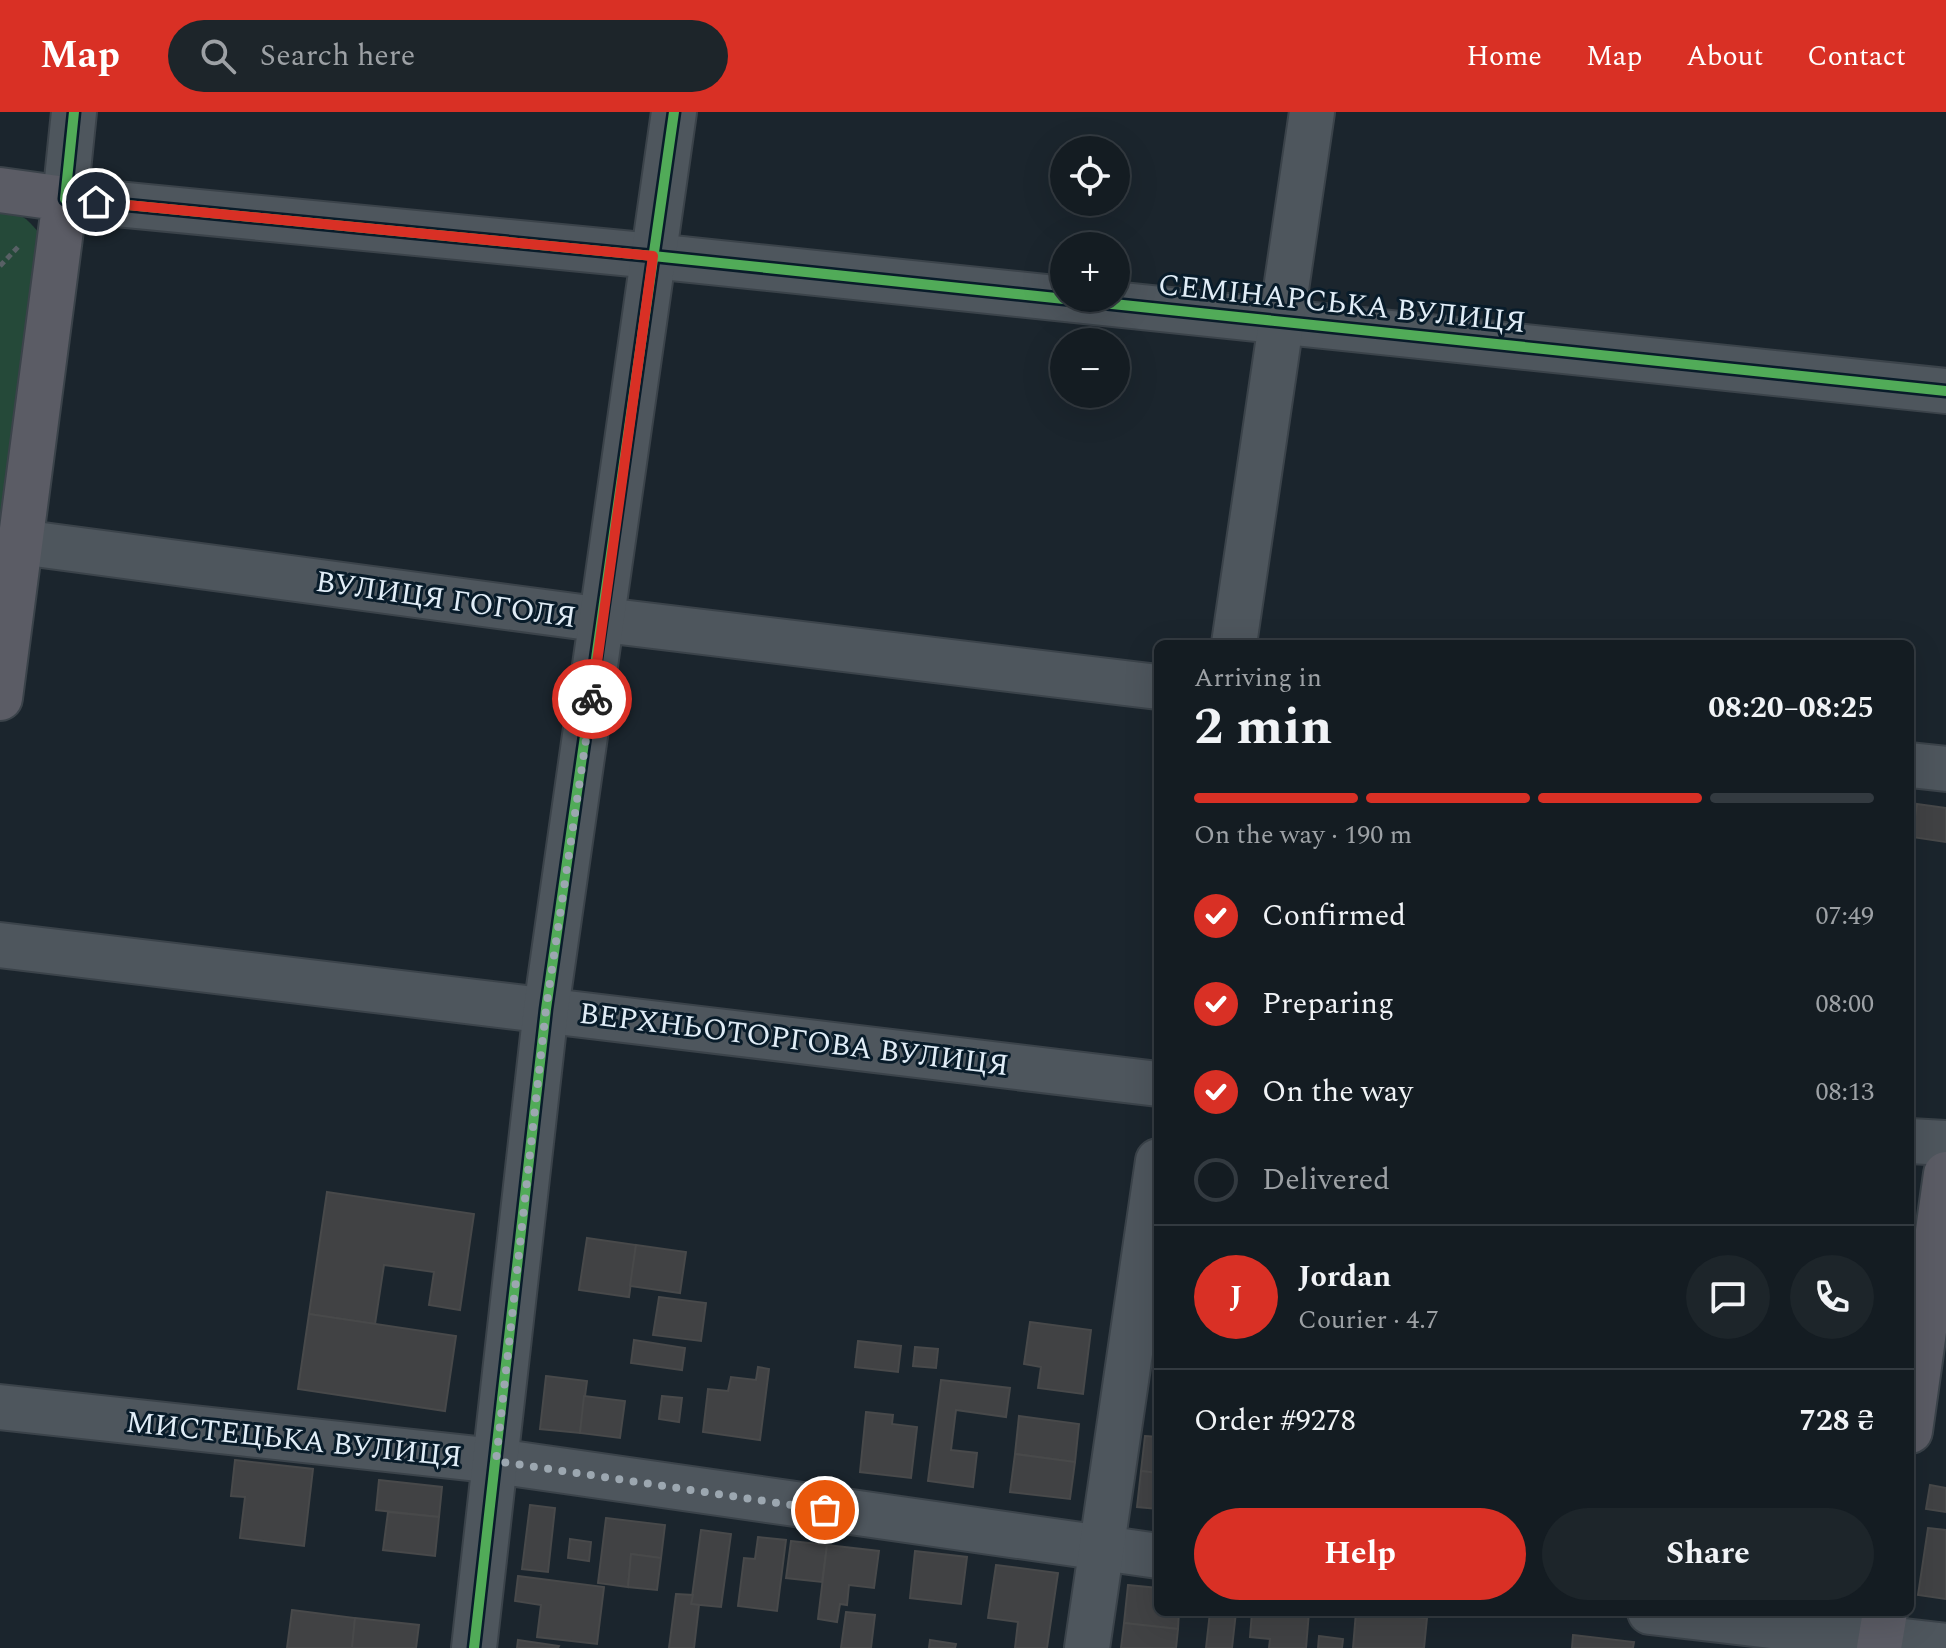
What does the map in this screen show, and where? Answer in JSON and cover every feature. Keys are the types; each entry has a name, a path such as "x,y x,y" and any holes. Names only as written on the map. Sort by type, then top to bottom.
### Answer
{"main road":[{"name":"СЕМІНАРСЬКА ВУЛИЦЯ","path":"0,190 65,199"},
{"path":"0,698 65,199"},
{"path":"1914,1402 1946,1174"}],"street":[{"path":"65,199 74,112"},
{"path":"474,1648 546,1009 604,620 674,112"},
{"path":"1235,640 1312,112"},
{"name":"СЕМІНАРСЬКА ВУЛИЦЯ","path":"65,199 1281,320 1946,391"},
{"name":"ВУЛИЦЯ ГОГОЛЯ","path":"20,542 604,620 1154,687"},
{"path":"1914,765 1946,769"},
{"name":"ВЕРХНЬОТОРГОВА ВУЛИЦЯ","path":"0,945 1154,1084"},
{"path":"1914,1141 1946,1143"},
{"path":"1087,1648 1154,1188"},
{"name":"МИСТЕЦЬКА ВУЛИЦЯ","path":"0,1407 496,1461 1154,1556"},
{"path":"1694,1616 1882,1633 1946,1646"}],"green space":[{"path":"0,209 24,218 41,236 0,612"}],"building":[{"path":"1917,804 1946,808 1946,842 1914,837"},
{"path":"327,1192 474,1214 460,1310 429,1305 434,1272 384,1265 375,1324 309,1314"},
{"path":"587,1238 636,1245 629,1297 579,1290"},
{"path":"636,1245 686,1252 680,1293 630,1286"},
{"path":"659,1297 706,1303 701,1341 653,1335"},
{"path":"309,1314 456,1336 445,1411 298,1389"},
{"path":"1030,1322 1091,1330 1083,1394 1038,1388 1041,1367 1024,1364"},
{"path":"634,1340 685,1348 682,1370 631,1363"},
{"path":"858,1341 901,1346 898,1372 855,1367"},
{"path":"915,1347 938,1349 936,1368 913,1366"},
{"path":"758,1367 769,1369 760,1440 703,1432 708,1389 728,1391 731,1377 756,1380"},
{"path":"546,1376 587,1381 580,1433 540,1429"},
{"path":"941,1380 1010,1388 1006,1417 956,1410 951,1450 977,1453 973,1487 928,1481"},
{"path":"584,1396 625,1401 620,1438 580,1433"},
{"path":"662,1396 682,1398 679,1422 659,1419"},
{"path":"866,1412 893,1415 892,1424 917,1427 911,1478 860,1472"},
{"path":"1019,1416 1079,1424 1075,1462 1015,1454"},
{"path":"1145,1436 1154,1437 1154,1473 1141,1471"},
{"path":"1015,1454 1075,1462 1070,1499 1010,1492"},
{"path":"235,1460 313,1469 304,1546 240,1538 245,1497 231,1496"},
{"path":"1141,1471 1154,1473 1154,1509 1137,1507"},
{"path":"379,1480 442,1487 439,1517 376,1510"},
{"path":"1930,1485 1946,1488 1946,1512 1926,1509"},
{"path":"530,1505 555,1508 548,1572 522,1569"},
{"path":"388,1512 439,1517 435,1556 383,1550"},
{"path":"606,1518 665,1525 661,1558 631,1554 628,1587 598,1583"},
{"path":"1928,1528 1946,1530 1946,1599 1918,1595"},
{"path":"701,1530 731,1534 721,1607 691,1604"},
{"path":"758,1537 786,1540 777,1611 738,1606 744,1558 755,1559"},
{"path":"570,1539 591,1542 589,1561 568,1558"},
{"path":"791,1541 827,1545 822,1582 786,1578"},
{"path":"827,1545 879,1551 874,1588 849,1585 847,1605 840,1604 837,1622 818,1619"},
{"path":"915,1551 967,1557 961,1604 910,1598"},
{"path":"631,1554 661,1558 657,1590 628,1587"},
{"path":"996,1565 1058,1573 1047,1648 1015,1648 1018,1622 988,1618"},
{"path":"518,1576 604,1587 597,1644 537,1637 541,1605 515,1601"},
{"path":"1128,1585 1154,1588 1154,1616 1179,1616 1178,1629 1124,1623"},
{"path":"676,1594 693,1595 691,1604 699,1605 694,1648 669,1648"},
{"path":"292,1610 355,1618 352,1648 287,1648"},
{"path":"846,1612 875,1615 871,1648 841,1648"},
{"path":"1210,1616 1236,1616 1232,1648 1206,1648"},
{"path":"1252,1616 1309,1616 1306,1648 1269,1648 1270,1639 1250,1637"},
{"path":"1356,1616 1427,1618 1424,1648 1353,1648"},
{"path":"355,1618 419,1625 416,1648 352,1648"},
{"path":"1124,1623 1178,1629 1176,1648 1121,1648"},
{"path":"1573,1635 1634,1642 1633,1648 1572,1648"},
{"path":"1319,1636 1343,1639 1342,1648 1318,1648"},
{"path":"518,1640 559,1646 517,1648"},
{"path":"930,1640 956,1644 955,1648 929,1648"}],"cycle path":[{"path":"74,112 65,199 653,256 1946,391"},
{"path":"474,1648 546,1009 674,112"}],"way so far":[{"path":"592,699 546,1009 496,1461 825,1510"}],"route":[{"path":"96,202 653,256 592,699"}]}
